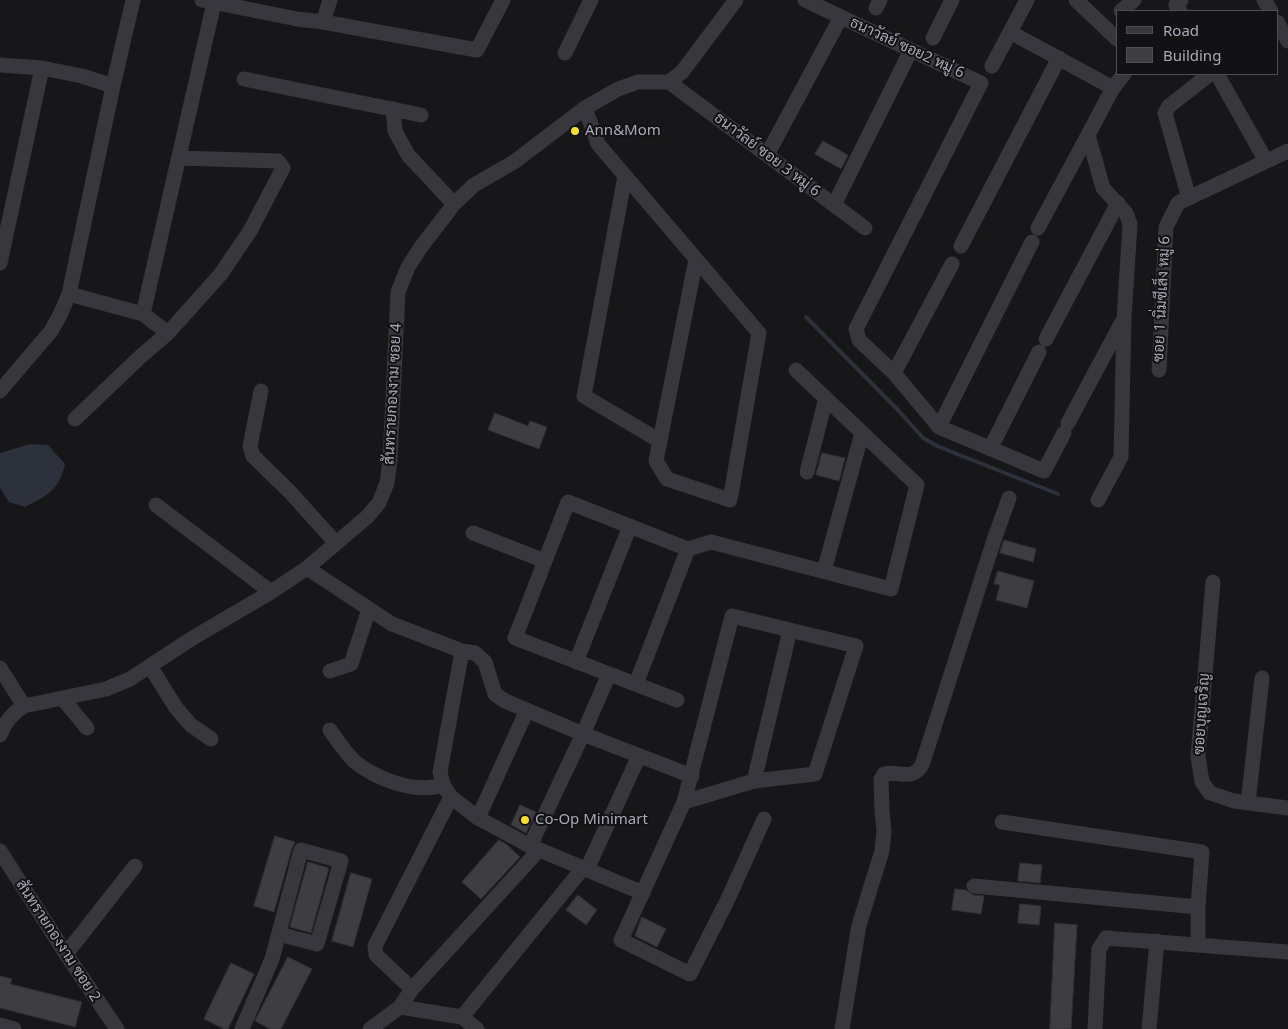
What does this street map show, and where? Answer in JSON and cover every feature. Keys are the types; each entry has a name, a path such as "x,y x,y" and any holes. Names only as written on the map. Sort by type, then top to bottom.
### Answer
{"street":[{"path":"0,391 51,331 69,294 133,0"},
{"path":"323,22 330,0"},
{"path":"143,314 179,158 208,1 297,19 477,50 503,0"},
{"path":"565,53 591,0"},
{"path":"669,82 682,72 736,0"},
{"name":"ธนาวัลย์ ซอย2 หมู่ 6","path":"805,0 981,83 856,329 859,340 894,373"},
{"path":"933,38 952,0"},
{"path":"992,66 1027,0"},
{"path":"1076,0 1116,38"},
{"path":"1122,10 1134,0"},
{"path":"1179,10 1176,5 1181,0"},
{"path":"1104,26 1116,16"},
{"path":"767,155 841,17"},
{"path":"1278,24 1288,41"},
{"path":"1010,32 1113,88"},
{"path":"834,205 911,50"},
{"path":"961,246 1059,58"},
{"path":"0,65 42,68 82,76 113,86"},
{"path":"0,263 42,68"},
{"path":"939,428 1035,235 1113,88 1123,75"},
{"path":"1188,198 1165,113 1169,106 1209,75"},
{"path":"1218,75 1266,161"},
{"path":"244,79 421,115"},
{"name":"สันทรายกองงาม ซอย 4","path":"24,706 106,689 130,679 307,568 367,517 379,502 387,483 390,460 398,292 412,260 454,204 474,185 514,162 585,108 618,89 638,82 669,82"},
{"name":"ธนาวัลย์ ซอย 3 หมู่ 6","path":"669,82 865,228"},
{"path":"585,108 598,144 625,176 696,259 759,333 730,500 667,479 656,461 696,259"},
{"path":"393,110 395,132 408,155 454,204"},
{"path":"1088,135 1104,188 1126,213 1130,224 1124,319 1121,457 1098,500"},
{"name":"ซอย 1 นิ่มซีเส็ง หมู่ 6","path":"1158,370 1166,227 1178,203 1288,151"},
{"path":"75,419 168,333 220,275 250,231 283,168 278,161 179,158"},
{"path":"625,176 584,396 660,441"},
{"path":"990,449 1118,203"},
{"path":"952,264 894,373 939,428 1044,471 1124,319"},
{"path":"69,294 143,314 168,333"},
{"path":"676,700 515,638 568,502 688,549 710,542 892,589 917,485 796,370"},
{"path":"261,391 250,446 253,456 289,491 336,543"},
{"path":"807,472 826,398"},
{"path":"824,571 862,432"},
{"path":"842,1029 859,925 882,851 884,831 882,778 884,774 889,773 910,774 918,772 922,765 1009,498"},
{"path":"156,504 271,592"},
{"path":"576,662 630,526"},
{"path":"473,533 545,561"},
{"path":"636,684 688,549"},
{"path":"307,568 392,624 462,651 475,653 485,662 495,694 504,701 692,776"},
{"name":"ซอยบุญเจริญ","path":"1213,582 1198,756 1202,782 1210,793 1234,801 1288,808"},
{"path":"330,671 351,664 369,609"},
{"path":"684,802 754,781 815,774 856,646 732,616 684,802 621,940 690,974 728,899 764,819"},
{"path":"754,781 790,630"},
{"path":"412,989 376,955 375,946 447,791 440,772 462,651"},
{"path":"150,666 176,708 191,726 211,740"},
{"path":"0,668 24,706 14,712 1,730"},
{"path":"370,1029 400,1007 412,989 535,848 609,674"},
{"path":"1248,803 1262,678"},
{"path":"62,698 87,728"},
{"path":"478,818 527,710"},
{"path":"330,730 352,759 366,769 413,787 447,791 478,818 535,848 643,893"},
{"path":"462,1017 585,868 639,756"},
{"path":"1002,822 1202,852 1198,907 1198,945"},
{"path":"242,1029 272,959 301,850 341,861 316,944 279,934"},
{"name":"สันทรายกองงาม ซอย 2","path":"0,852 117,1029"},
{"path":"66,954 134,866"},
{"path":"974,886 1198,907"},
{"path":"1095,1028 1099,949 1106,938 1288,952"},
{"path":"1150,1029 1157,941"},
{"path":"400,1007 462,1017 477,1029"}],"shaded area":[{"path":"30,444 48,445 65,464 63,473 56,486 46,495 25,507 9,502 0,488 0,453"}],"building":[{"path":"823,141 848,155 841,169 815,154"},
{"path":"495,413 528,426 530,421 547,427 539,449 488,430"},
{"path":"822,453 845,458 839,481 816,475"},
{"path":"1004,540 1036,549 1033,562 1000,553"},
{"path":"998,571 1034,581 1027,608 996,600 1000,585 994,584"},
{"name":"Co-Op Minimart","path":"520,805 536,812 526,833 511,825"},
{"path":"275,836 295,842 274,912 254,906"},
{"path":"499,840 520,857 481,899 462,882"},
{"path":"308,862 329,868 311,933 290,927"},
{"path":"1020,863 1042,865 1040,883 1018,881"},
{"path":"351,873 372,879 353,947 332,941"},
{"path":"955,889 966,890 973,895 984,896 981,914 952,910"},
{"path":"578,895 597,910 586,925 566,910"},
{"path":"1020,904 1041,906 1039,925 1018,923"},
{"path":"642,917 666,929 657,947 635,936"},
{"path":"1055,923 1077,925 1071,1029 1050,1029"},
{"path":"288,957 312,969 281,1029 270,1029 255,1021"},
{"path":"231,963 254,974 228,1029 224,1029 204,1019"},
{"path":"0,976 12,979 10,984 82,1002 75,1027 0,1008"}],"waterway":[{"path":"806,317 923,438 937,446 1058,494"}],"place":[{"name":"Ann&Mom","path":"575,131"},
{"name":"Co-Op Minimart","path":"525,820"}]}
